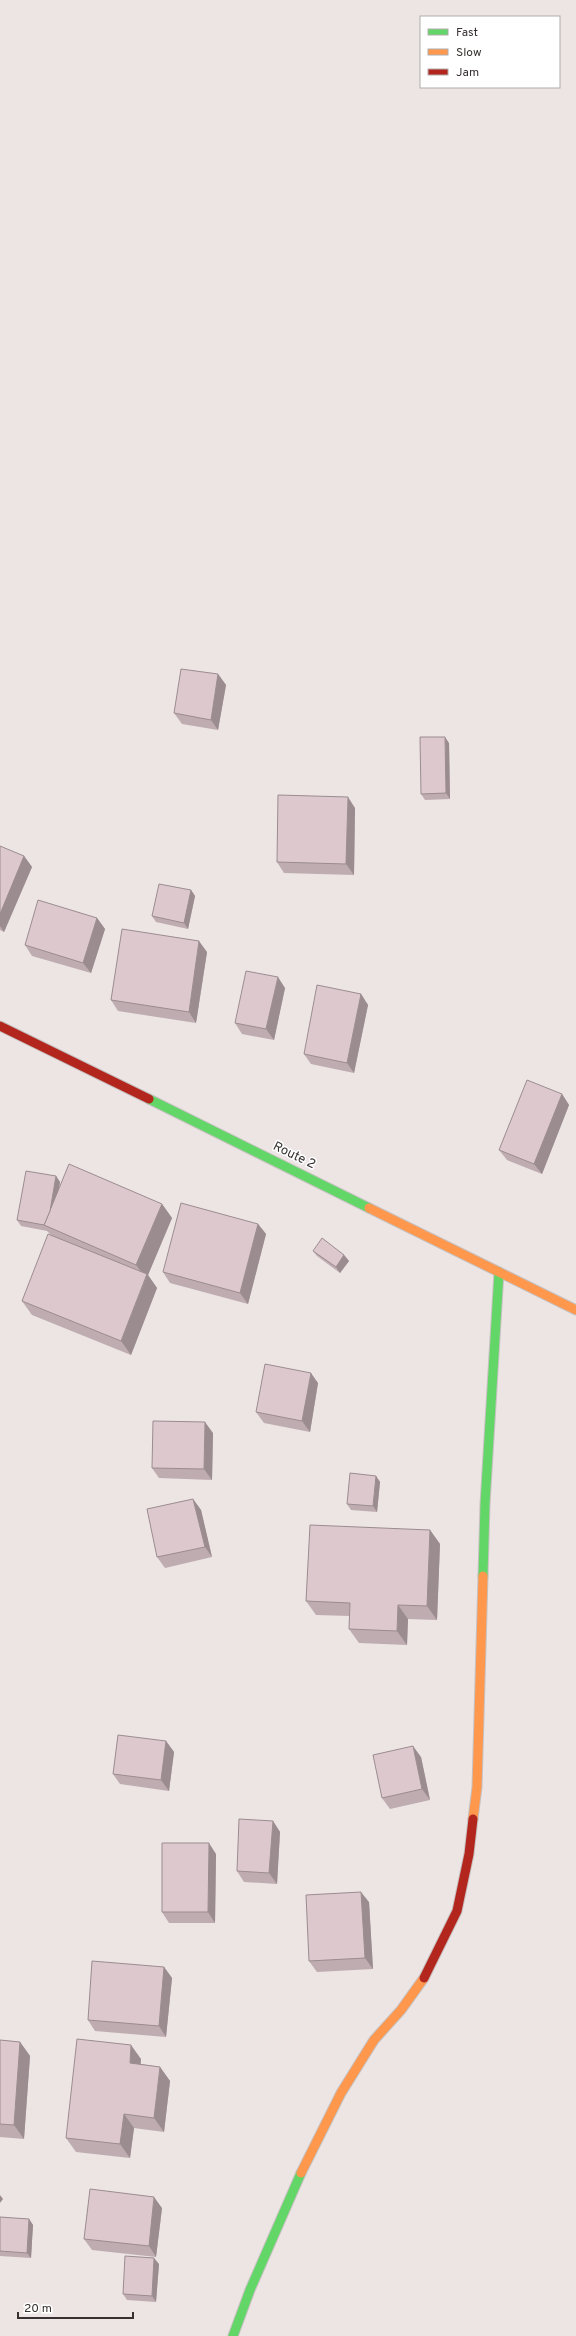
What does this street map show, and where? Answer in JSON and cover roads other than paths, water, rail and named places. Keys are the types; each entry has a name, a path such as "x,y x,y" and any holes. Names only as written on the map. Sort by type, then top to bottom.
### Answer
{"main road":[{"name":"Route 2","path":"0,1026 576,1310"},
{"path":"233,2336 250,2290 303,2168 341,2093 374,2040 401,2010 428,1973 457,1911 469,1854 477,1787 485,1504 499,1272"}]}
